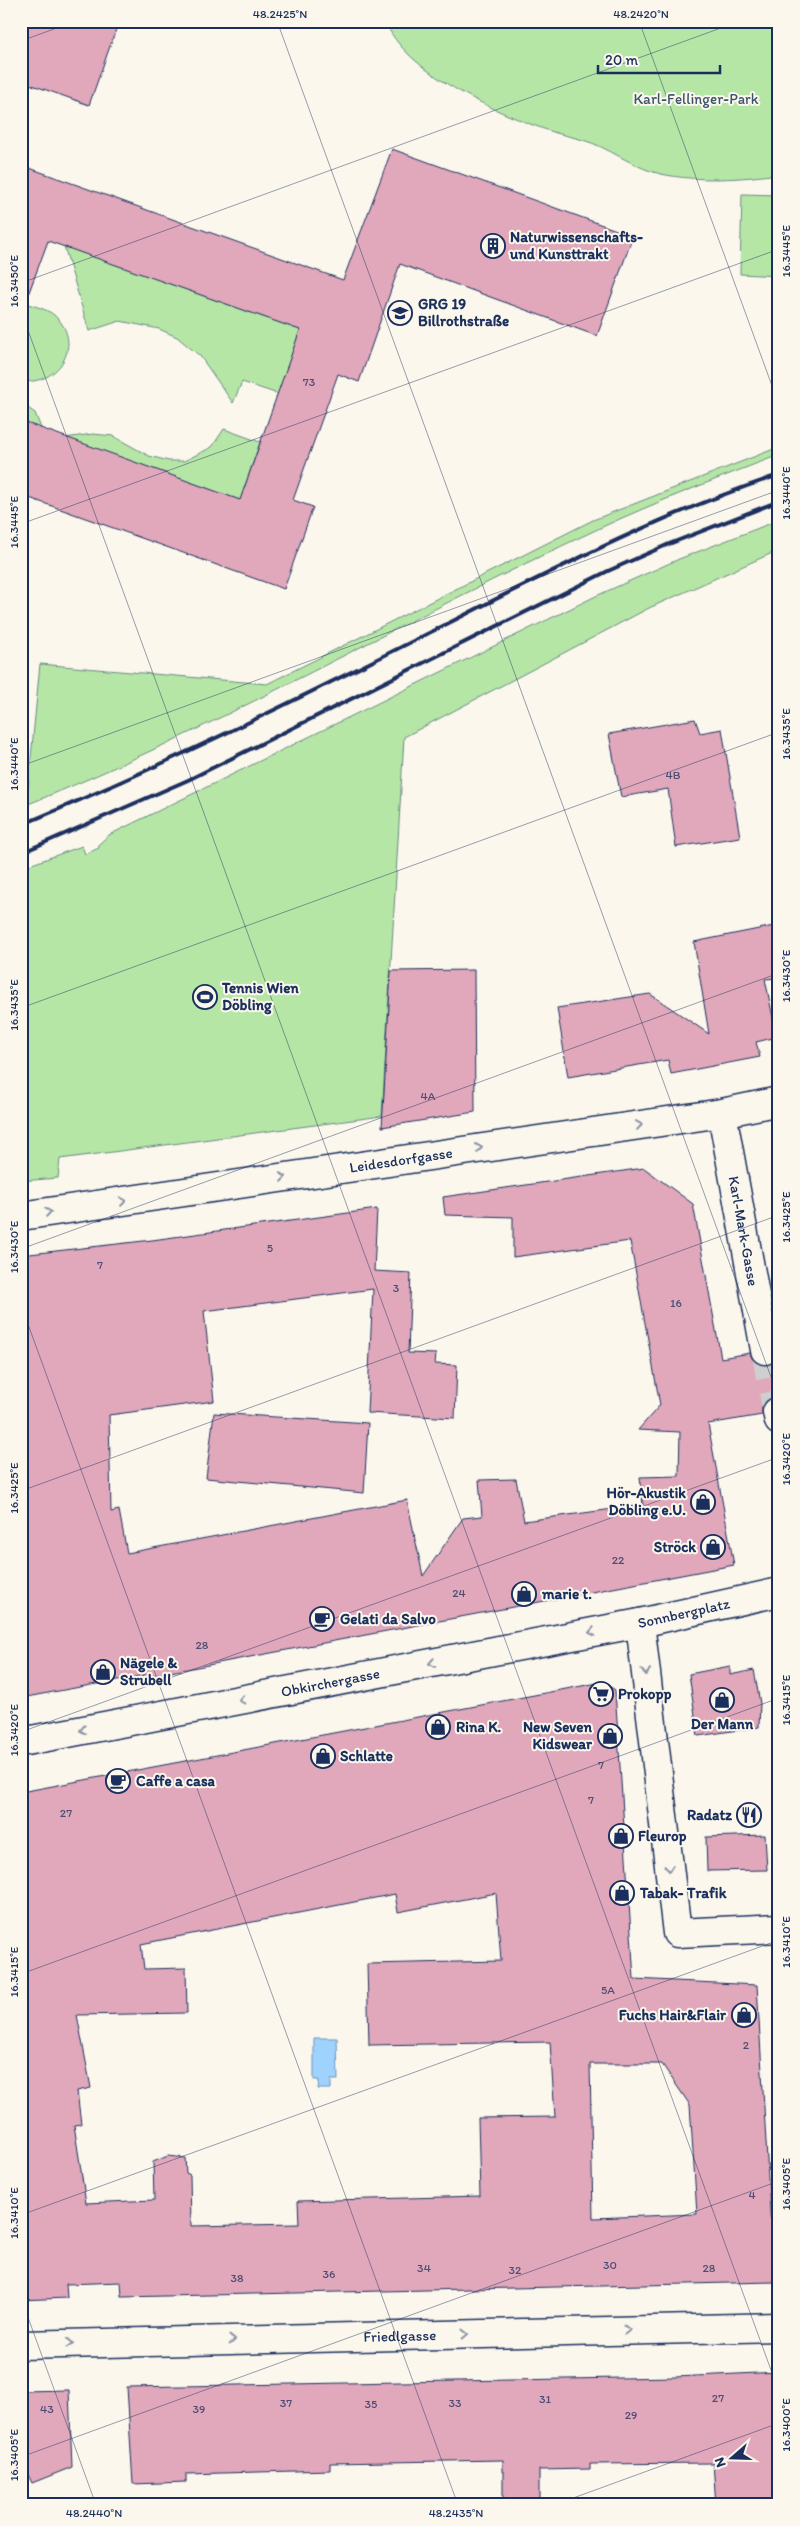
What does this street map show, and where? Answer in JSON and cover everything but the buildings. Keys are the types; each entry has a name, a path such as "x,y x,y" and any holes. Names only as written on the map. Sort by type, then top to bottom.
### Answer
{"street":[{"name":"Leidesdorfgasse","path":"21,1216 722,1113 779,1101"},
{"name":"Karl-Mark-Gasse","path":"722,1113 765,1350"},
{"name":"Sonnbergplatz","path":"779,1592 640,1623 677,1933 779,1928"},
{"name":"Obkirchergasse","path":"21,1742 640,1623"},
{"name":"Friedlgasse","path":"21,2344 779,2327"}],"green space":[{"name":"Karl-Fellinger-Park","path":"385,21 779,21 779,174 705,179 675,177 652,172 592,143 524,122 477,101 454,88 411,57 396,40"},
{"path":"742,194 779,195 779,276 740,274"},
{"path":"64,246 300,330 278,394 242,382 233,403 200,356 177,337 159,329 120,321 89,331"},
{"path":"25,303 44,309 54,315 63,326 67,337 67,349 64,360 47,377 35,381 21,381 21,314"},
{"path":"21,403 35,413 41,428 21,422"},
{"path":"224,429 260,442 240,500 65,438 93,434 113,436 149,456 169,461 184,461 212,447"},
{"path":"779,447 779,455 666,499 600,528 168,743 21,807 21,791 28,789 40,664 267,684 593,520"},
{"name":"Tennis Wien Döbling","path":"779,520 779,550 649,608 404,737 382,1116 60,1159 58,1178 21,1181 21,868 82,846 85,854 99,848 99,844 109,835 596,596 679,559"}],"water":[{"path":"314,2038 337,2038 338,2080 331,2080 331,2089 318,2089 319,2080 314,2080"}],"tunnel":[{"path":"765,1350 777,1412"}],"railway":[{"path":"21,825 124,781 226,733 600,548 689,509 779,475"},
{"path":"21,853 188,780 608,571 669,544 779,501"}],"place":[{"name":"Naturwissenschafts- und Kunsttrakt","path":"493,246"},
{"name":"GRG 19 Billrothstraße","path":"400,313"},
{"name":"Tennis Wien Döbling","path":"205,997"},
{"name":"Hör-Akustik Döbling e.U.","path":"703,1502"},
{"name":"Ströck","path":"713,1547"},
{"name":"marie t.","path":"524,1594"},
{"name":"Gelati da Salvo","path":"322,1619"},
{"name":"Nägele & Strubell","path":"103,1672"},
{"name":"Prokopp","path":"601,1694"},
{"name":"Der Mann","path":"722,1700"},
{"name":"Rina K.","path":"438,1727"},
{"name":"New Seven Kidswear","path":"610,1736"},
{"name":"Schlatte","path":"323,1756"},
{"name":"Caffe a casa","path":"118,1781"},
{"name":"Radatz","path":"749,1815"},
{"name":"Fleurop","path":"621,1836"},
{"name":"Tabak- Trafik","path":"622,1893"},
{"name":"Fuchs Hair&Flair","path":"744,2015"}]}
